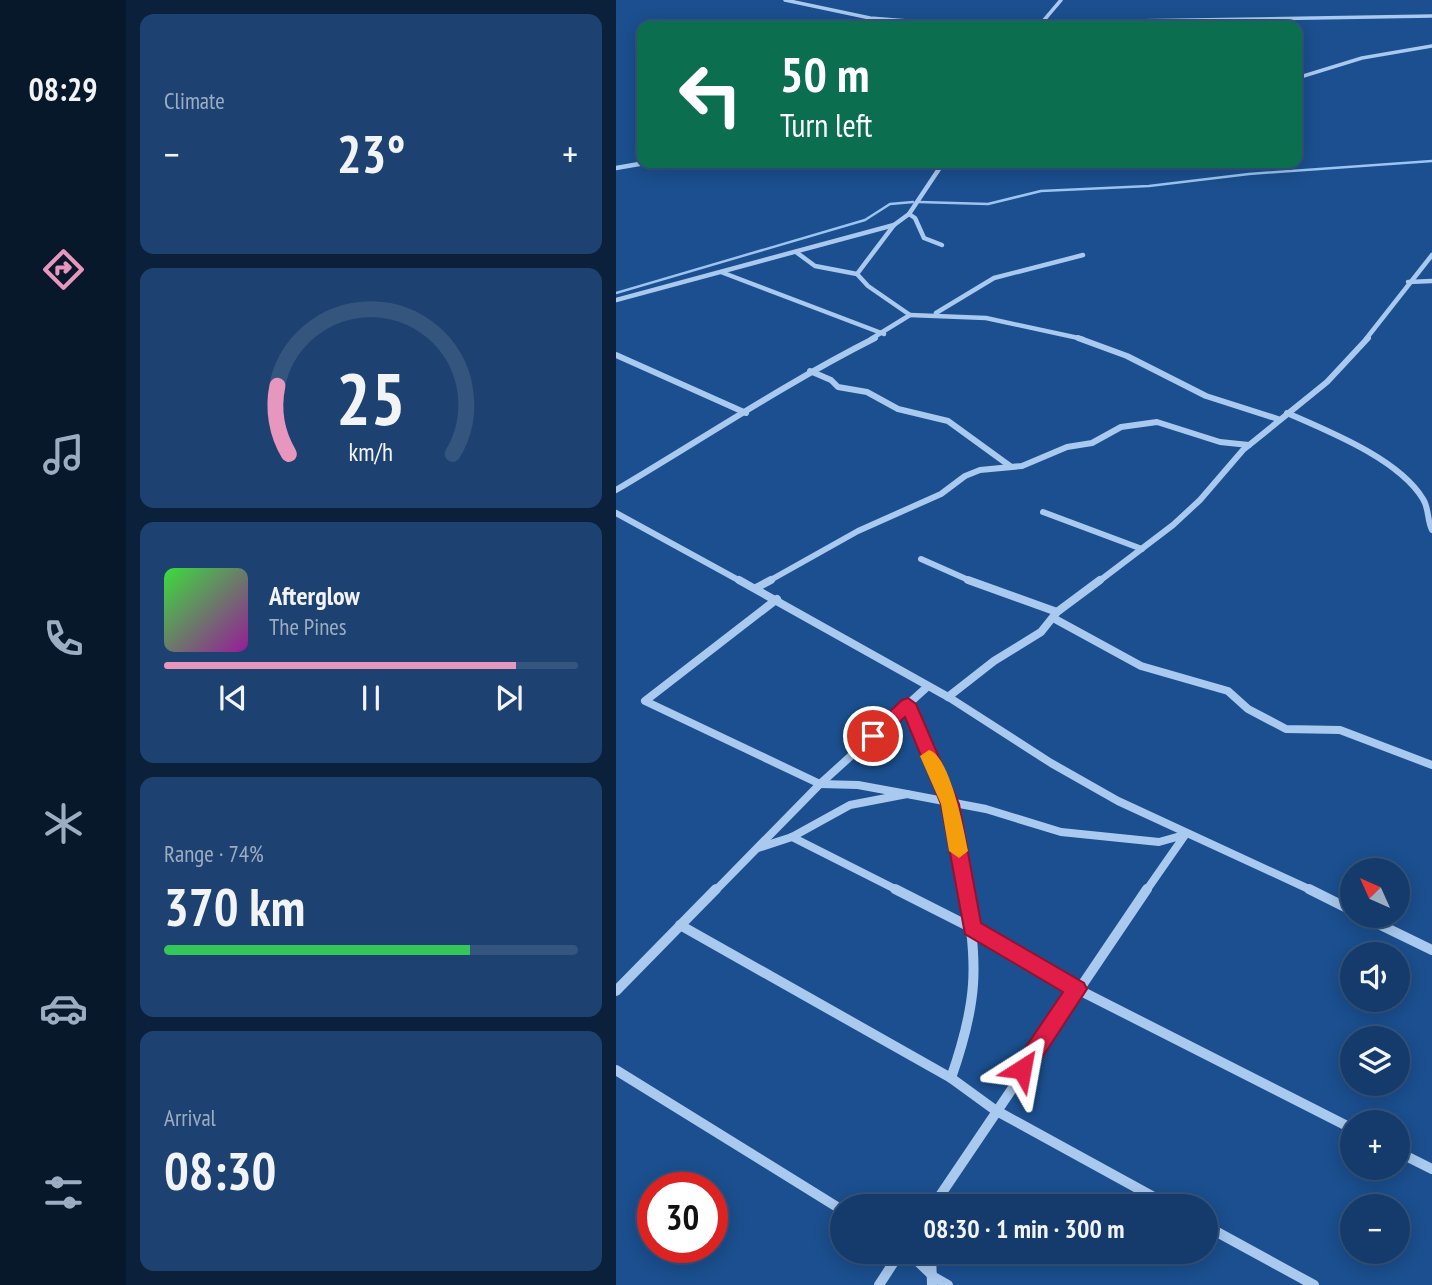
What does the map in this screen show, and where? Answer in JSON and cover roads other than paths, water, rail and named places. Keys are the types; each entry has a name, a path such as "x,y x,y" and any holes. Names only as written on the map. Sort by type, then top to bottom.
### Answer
{"street":[{"path":"785,0 826,10 902,21"},
{"path":"1043,21 1061,0"},
{"path":"1167,21 1398,20 1432,16"},
{"path":"1302,77 1362,58 1432,46"},
{"path":"616,168 637,164"},
{"path":"858,274 894,225 909,214 940,168"},
{"path":"909,214 915,218 924,238 942,245"},
{"path":"616,300 894,225"},
{"path":"796,253 804,261 858,274 868,286 909,314 936,313 1021,324 1066,334 1113,350 1209,397 1278,419"},
{"path":"936,313 981,289 993,278 1083,255"},
{"path":"948,697 1142,549 1200,500 1226,467 1278,419 1326,382 1376,328 1408,282 1432,255"},
{"path":"720,272 884,334"},
{"path":"1408,282 1432,281"},
{"path":"616,490 746,413 810,371 884,334 909,314"},
{"path":"616,355 746,413"},
{"path":"810,371 831,380 838,387 867,392 898,409 948,421 1010,466"},
{"path":"1287,413 1326,430 1373,457 1400,477 1423,500 1432,530"},
{"path":"756,588 858,531 941,494 965,476 980,470 1032,462 1067,447 1092,443 1121,427 1157,422 1220,442 1250,445"},
{"path":"1043,512 1142,549"},
{"path":"616,513 777,599 948,697 1081,782 1185,835 1262,866 1340,905"},
{"path":"920,559 1056,615 1141,666 1228,691 1248,709 1286,729 1340,730 1432,765"},
{"path":"777,599 645,701 820,784 858,785 986,809 1061,832 1159,842 1185,835"},
{"path":"616,990 820,784 927,687"},
{"path":"908,704 950,804 972,928 975,988 968,1030 951,1077"},
{"path":"758,848 792,837 850,805 907,794"},
{"path":"941,1194 1077,989 1185,835"},
{"path":"792,837 972,928 1077,989 1340,1122"},
{"path":"680,925 951,1077 995,1110 1148,1194"},
{"path":"1387,928 1432,950"},
{"path":"616,1070 830,1203"},
{"path":"1410,1158 1432,1169"},
{"path":"1218,1233 1314,1285"},
{"path":"879,1285 893,1264"},
{"path":"918,1264 933,1281 948,1285"}],"waterway":[{"path":"919,202 988,204 1041,191 1149,186 1249,174 1432,161"},
{"path":"616,293 865,220 890,204 913,202"}]}
